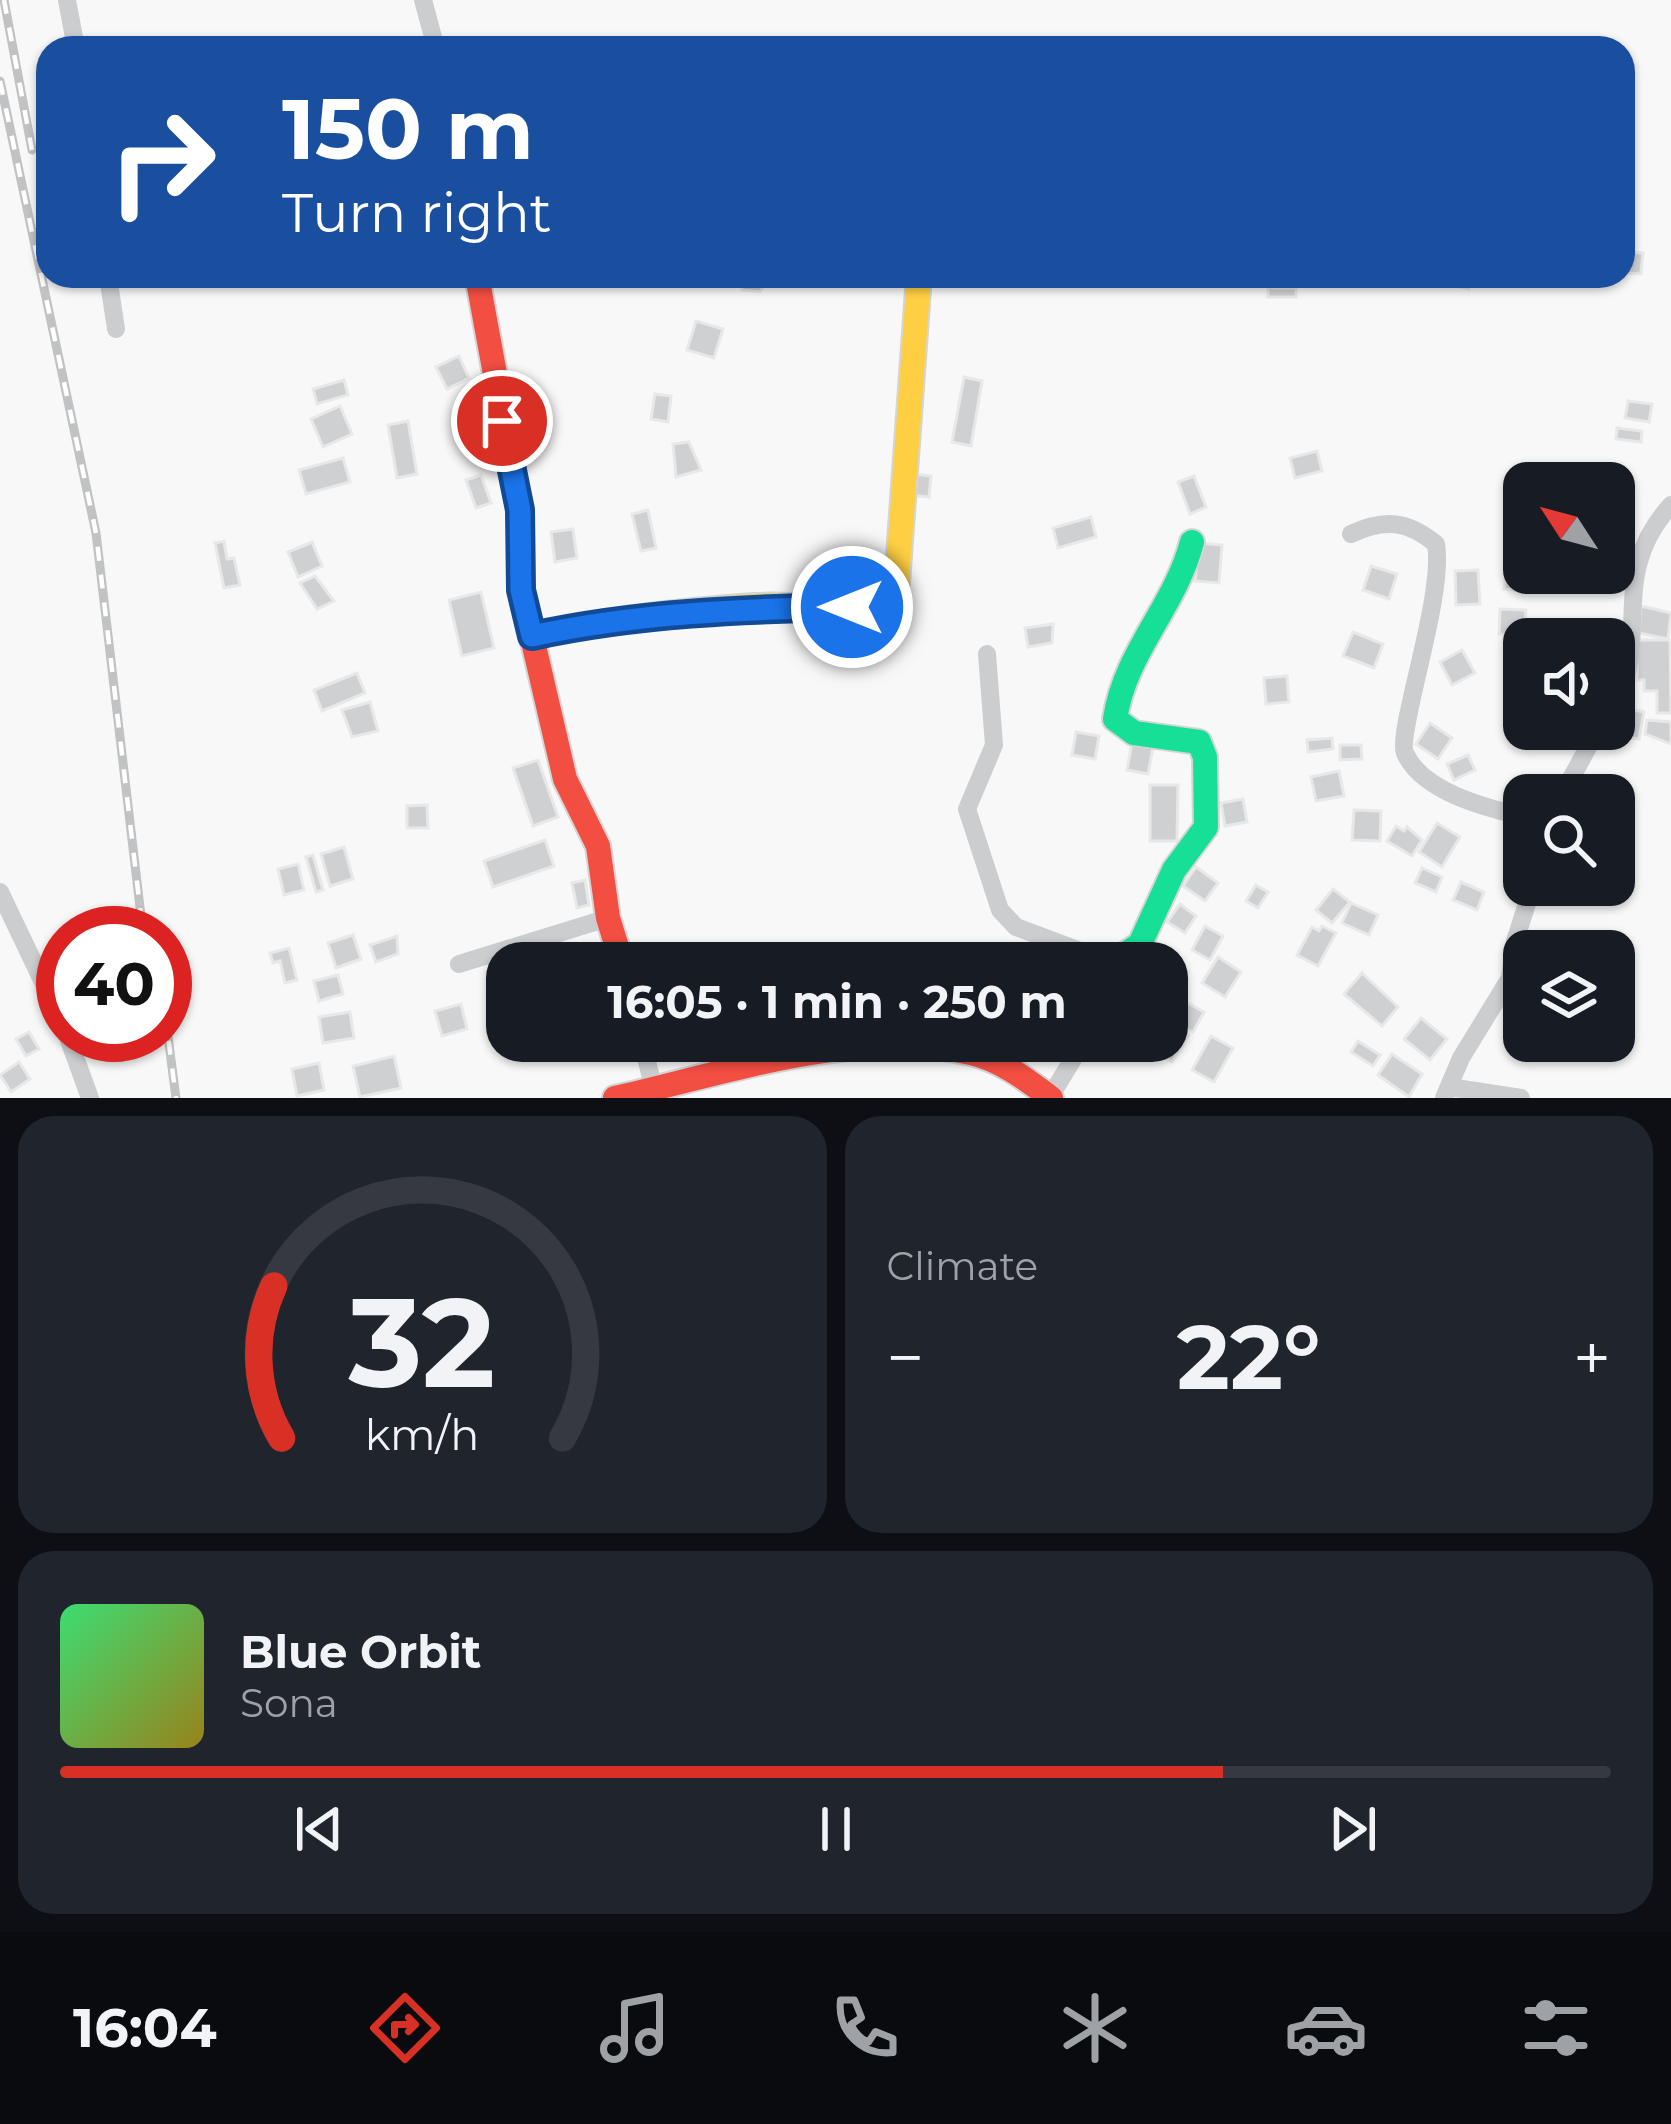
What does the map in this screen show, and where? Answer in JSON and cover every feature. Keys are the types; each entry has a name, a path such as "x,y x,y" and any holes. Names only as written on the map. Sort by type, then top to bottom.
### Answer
{"street":[{"path":"67,0 74,36"},
{"path":"423,0 433,36"},
{"path":"110,288 116,329"},
{"path":"479,288 520,510 521,590 565,779 598,846 615,942"},
{"path":"532,636 586,624 756,606 867,607 891,596 897,583 918,288"},
{"path":"1629,618 1646,535 1671,506"},
{"path":"1351,534 1385,522 1407,524 1436,544 1441,569 1427,650 1403,735 1405,754 1434,782 1467,801 1503,811"},
{"path":"1140,942 1174,870 1206,827 1205,757 1199,742 1176,734 1142,737 1115,719 1122,674 1182,586 1192,542"},
{"path":"987,654 994,745 967,809 1000,910 1016,926 1058,942"},
{"path":"0,892 36,967"},
{"path":"1521,1098 1446,1093 1510,978 1526,906"},
{"path":"460,964 608,918"},
{"path":"615,1098 861,1050 923,1046 968,1052 1003,1064 1050,1098 1071,1062"},
{"path":"77,1062 90,1098"},
{"path":"647,1062 654,1090"}],"building":[{"path":"1635,253 1643,253 1641,274 1635,274"},
{"path":"1268,288 1296,288 1296,297 1268,297"},
{"path":"696,321 723,329 714,358 687,350"},
{"path":"459,356 469,378 447,389 436,367"},
{"path":"964,377 982,381 971,446 952,442"},
{"path":"344,380 348,395 317,404 313,389"},
{"path":"655,394 671,396 668,422 651,419"},
{"path":"1628,401 1652,404 1649,422 1625,418"},
{"path":"340,406 352,434 323,447 311,419"},
{"path":"408,421 417,474 397,478 388,425"},
{"path":"1617,428 1642,431 1641,442 1616,439"},
{"path":"689,442 701,470 676,477 673,444"},
{"path":"1317,451 1322,471 1295,478 1290,458"},
{"path":"343,458 350,482 306,494 299,470"},
{"path":"909,473 931,476 929,497 907,495"},
{"path":"481,475 491,503 476,508 466,480"},
{"path":"1194,476 1206,507 1190,514 1178,482"},
{"path":"648,510 656,548 641,551 632,514"},
{"path":"1091,517 1096,537 1058,548 1053,528"},
{"path":"573,529 577,558 555,562 551,532"},
{"path":"224,541 240,585 224,588 215,543"},
{"path":"312,542 322,566 298,577 288,552"},
{"path":"1199,543 1222,545 1219,583 1195,581"},
{"path":"1371,566 1397,574 1389,599 1363,590"},
{"path":"1478,570 1480,604 1456,605 1455,571"},
{"path":"315,576 334,601 317,609 300,583"},
{"path":"481,592 494,648 462,656 449,600"},
{"path":"1641,606 1671,613 1668,639 1639,633"},
{"path":"1500,609 1526,610 1525,618 1503,618 1503,634 1499,634"},
{"path":"1053,624 1052,643 1028,647 1025,628"},
{"path":"1353,632 1383,644 1374,668 1343,656"},
{"path":"1637,640 1670,640 1671,713 1657,713 1657,691 1644,691 1644,680 1637,680"},
{"path":"1462,650 1475,673 1452,685 1440,662"},
{"path":"357,673 365,693 322,711 314,690"},
{"path":"1287,676 1289,702 1266,704 1264,678"},
{"path":"370,702 378,731 352,737 342,710"},
{"path":"1635,710 1644,712 1639,739 1635,738"},
{"path":"1647,720 1671,722 1671,744 1645,734"},
{"path":"1430,723 1452,738 1438,759 1416,744"},
{"path":"1076,732 1099,736 1095,759 1072,755"},
{"path":"1332,738 1333,749 1308,752 1307,740"},
{"path":"1132,743 1153,747 1148,774 1127,770"},
{"path":"1340,745 1361,745 1362,759 1340,760"},
{"path":"1468,755 1475,770 1454,780 1447,764"},
{"path":"538,760 558,817 533,826 513,768"},
{"path":"1339,771 1344,796 1316,801 1311,777"},
{"path":"1150,785 1178,785 1177,841 1150,841"},
{"path":"1243,799 1247,822 1225,826 1221,803"},
{"path":"427,805 428,828 407,828 407,806"},
{"path":"1354,810 1381,811 1380,841 1352,840"},
{"path":"1437,823 1460,837 1442,867 1419,852"},
{"path":"1396,826 1404,831 1407,827 1422,840 1412,856 1387,841"},
{"path":"545,840 554,866 493,887 484,861"},
{"path":"344,847 353,879 330,886 321,854"},
{"path":"313,855 323,890 316,892 306,857"},
{"path":"298,864 304,890 284,895 278,869"},
{"path":"1196,867 1218,883 1205,901 1183,886"},
{"path":"1422,868 1442,877 1436,892 1415,883"},
{"path":"585,880 589,905 577,908 572,883"},
{"path":"1461,882 1484,892 1477,910 1453,900"},
{"path":"1256,885 1268,892 1258,908 1246,901"},
{"path":"1333,889 1350,902 1332,923 1316,910"},
{"path":"1351,903 1378,915 1369,935 1342,923"},
{"path":"1180,904 1196,916 1185,933 1167,922"},
{"path":"1205,926 1223,936 1210,960 1192,950"},
{"path":"1322,926 1336,933 1318,966 1297,955 1312,927 1319,931"},
{"path":"353,935 361,959 336,968 328,943"},
{"path":"397,936 398,954 376,962 370,945"},
{"path":"289,948 297,980 285,983 280,961 273,963 270,953"},
{"path":"1218,957 1241,972 1225,997 1202,983"},
{"path":"1362,973 1398,1007 1382,1026 1344,994"},
{"path":"338,975 343,994 319,1001 314,981"},
{"path":"1188,1003 1204,1012 1193,1032 1188,1030"},
{"path":"461,1004 467,1029 442,1036 435,1011"},
{"path":"350,1012 354,1038 323,1043 319,1017"},
{"path":"1421,1018 1447,1039 1430,1060 1404,1039"},
{"path":"29,1032 36,1051 26,1056 16,1039"},
{"path":"1211,1036 1233,1048 1214,1082 1192,1070"},
{"path":"1358,1041 1380,1055 1373,1066 1351,1052"},
{"path":"1392,1054 1422,1074 1409,1097 1378,1075"},
{"path":"394,1056 401,1088 360,1097 353,1066"},
{"path":"19,1062 30,1079 11,1092 0,1075"},
{"path":"319,1063 324,1090 297,1096 292,1069"}],"railway":[{"path":"4,0 32,150"},
{"path":"0,81 36,250"},
{"path":"44,288 96,533 140,906"},
{"path":"171,1062 176,1098"}],"traffic: fast":[{"path":"1141,942 1174,870 1206,827 1205,757 1199,742 1134,733 1115,719 1129,672 1174,588 1192,542"}],"traffic: slow":[{"path":"532,636 670,613 754,606 858,606 891,596 897,583 918,288"}],"traffic: jam":[{"path":"479,288 520,510 521,590 565,779 598,846 615,942"},
{"path":"615,1098 792,1056 883,1046 928,1046 982,1056 1051,1098"}],"route":[{"path":"502,421 520,510 521,590 532,636 586,624 632,623 756,606 852,607"}]}
